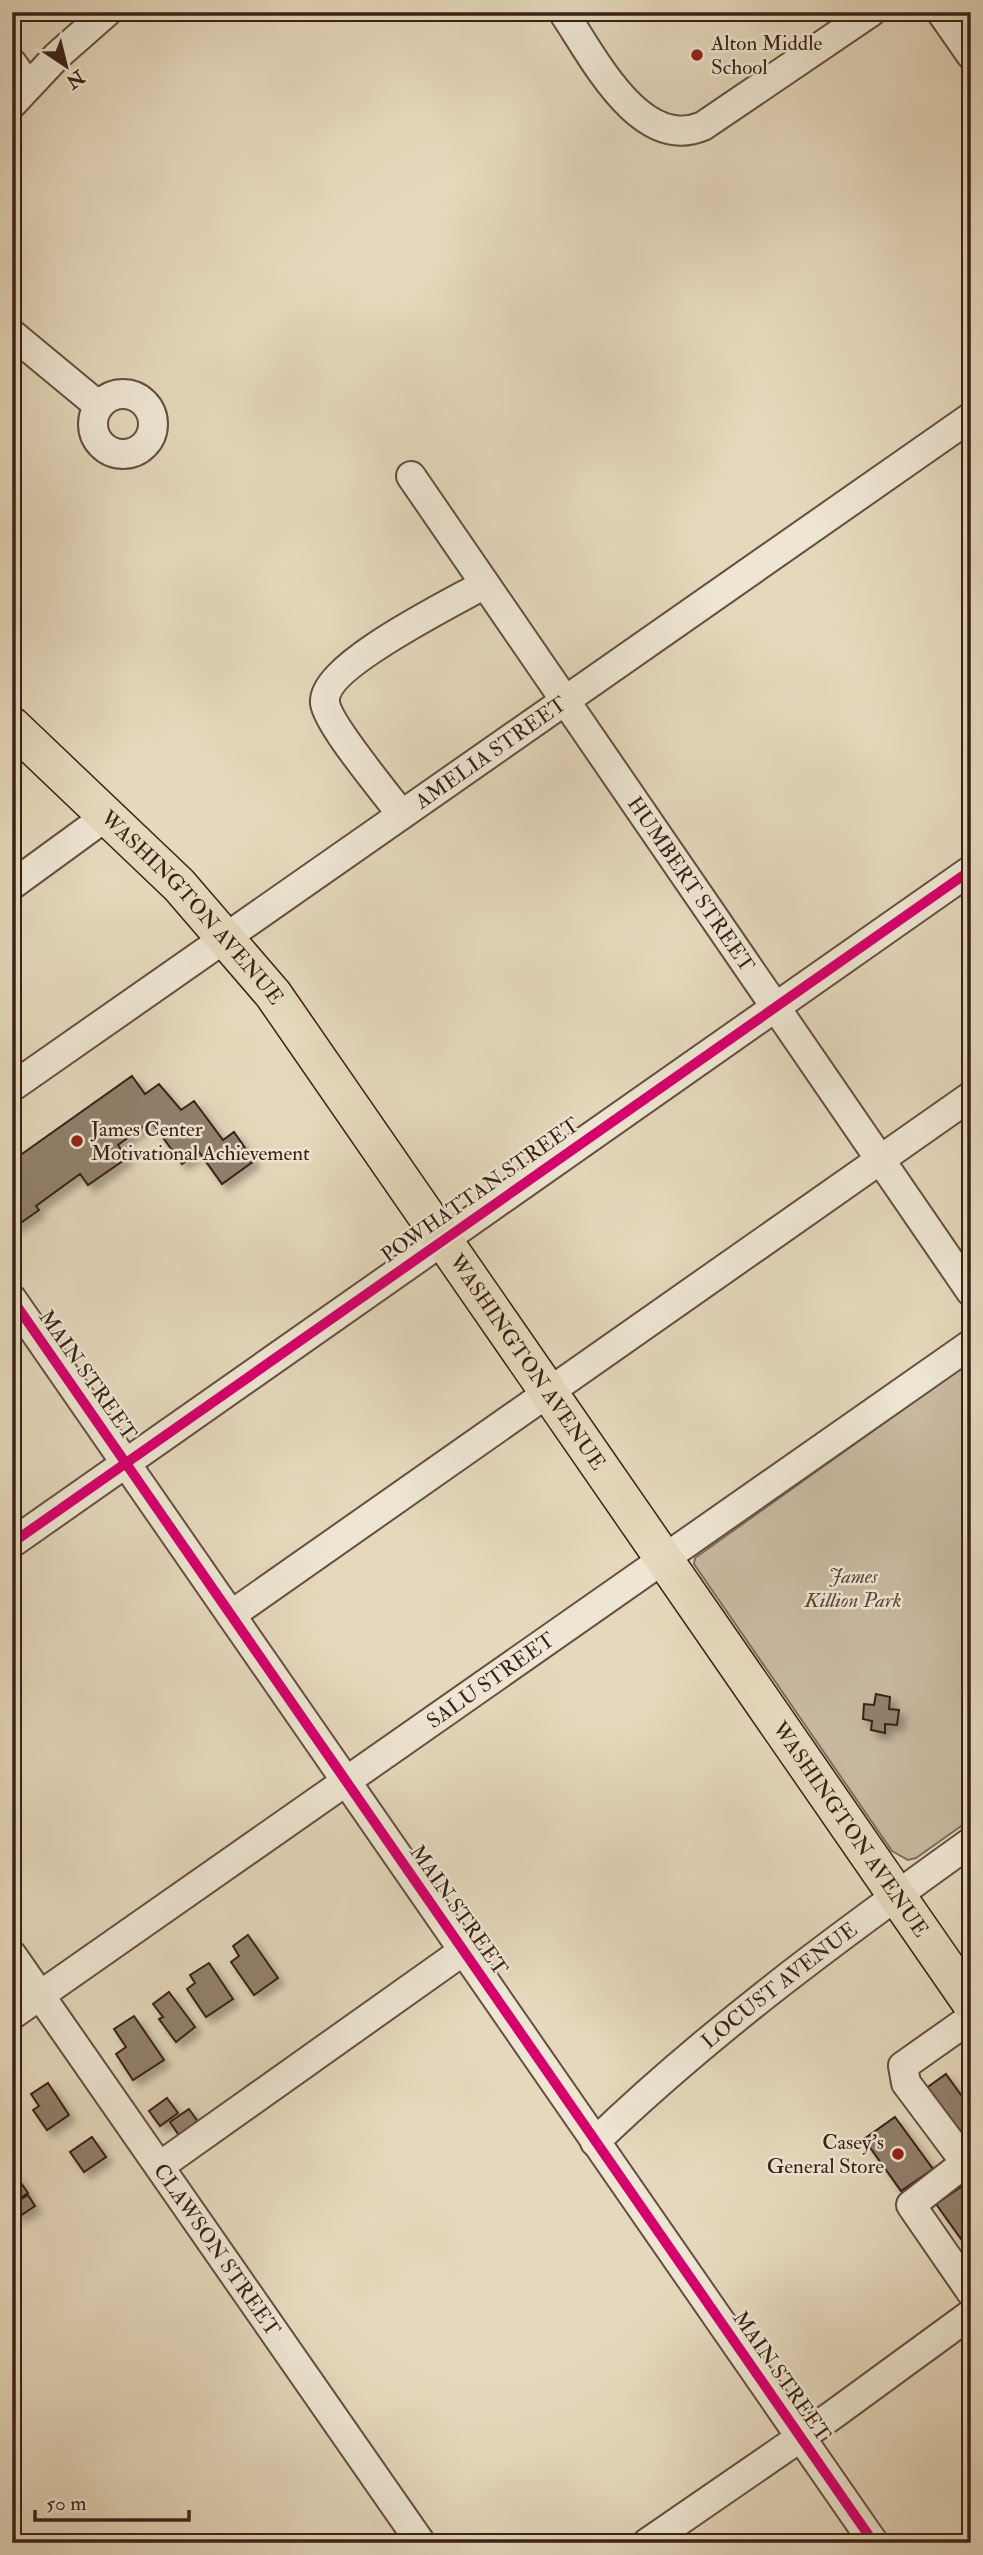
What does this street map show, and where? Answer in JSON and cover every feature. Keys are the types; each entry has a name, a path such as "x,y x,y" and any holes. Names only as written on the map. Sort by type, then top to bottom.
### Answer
{"main road":[{"name":"WASHINGTON AVENUE","path":"12,726 108,816 225,936 296,1027 971,2003"}],"street":[{"path":"20,95 57,56 107,12"},
{"path":"563,12 632,109 654,125 674,132 704,126 871,12"},
{"path":"940,12 971,55"},
{"path":"12,63 20,95"},
{"path":"12,334 99,406"},
{"name":"AMELIA STREET","path":"12,1087 971,417"},
{"name":"HUMBERT STREET","path":"411,476 971,1292"},
{"path":"401,814 337,727 327,709 327,690 347,666 485,584"},
{"path":"12,885 108,816"},
{"name":"POWHATTAN STREET","path":"12,1543 971,870"},
{"path":"231,1615 971,1096"},
{"name":"MAIN STREET","path":"12,1298 874,2543"},
{"name":"SALU STREET","path":"12,2015 971,1344"},
{"name":"LOCUST AVENUE","path":"596,2142 649,2091 896,1896 971,1842"},
{"path":"160,2166 463,1951"},
{"name":"CLAWSON STREET","path":"12,1955 421,2543"},
{"path":"971,2018 903,2066 906,2082 968,2166 911,2205 971,2292"},
{"path":"647,2543 971,2314"}],"green space":[{"name":"James Killion Park","path":"971,1361 971,1819 916,1858 908,1860 892,1851 694,1564 695,1558"}],"building":[{"path":"132,1076 145,1094 159,1084 181,1110 194,1101 223,1140 234,1132 254,1161 222,1184 199,1152 182,1164 151,1121 118,1145 127,1158 88,1185 80,1174 36,1206 39,1210 12,1229 12,1161"},
{"path":"876,1694 890,1697 889,1709 899,1710 897,1725 885,1724 885,1733 871,1730 872,1721 863,1719 864,1704 874,1705"},
{"path":"248,1935 278,1978 254,1995 231,1962 239,1956 233,1946"},
{"path":"209,1963 233,1999 206,2017 187,1989 195,1983 190,1975"},
{"path":"169,1992 195,2027 176,2042 159,2019 163,2017 153,2004"},
{"path":"134,2016 164,2060 133,2080 116,2054 126,2047 114,2029"},
{"name":"Casey's General Store","path":"946,2074 971,2109 971,2145 966,2149 925,2089"},
{"path":"48,2083 69,2115 47,2130 33,2110 39,2106 31,2094"},
{"path":"167,2098 178,2113 160,2126 149,2111"},
{"path":"189,2109 201,2126 182,2140 170,2122"},
{"name":"Casey's General Store","path":"895,2117 933,2169 901,2191 864,2139"},
{"path":"92,2137 106,2157 84,2172 70,2152"},
{"path":"14,2173 28,2193 12,2203 12,2175"},
{"path":"961,2187 971,2200 971,2253 936,2204"},
{"path":"28,2195 35,2206 17,2218 12,2205"}],"cycle path":[{"path":"12,1543 971,870"},
{"path":"12,1299 874,2543"}],"place":[{"name":"Alton Middle School","path":"697,55"},
{"name":"James Center Motivational Achievement","path":"77,1141"},
{"name":"Casey's General Store","path":"898,2154"}]}
